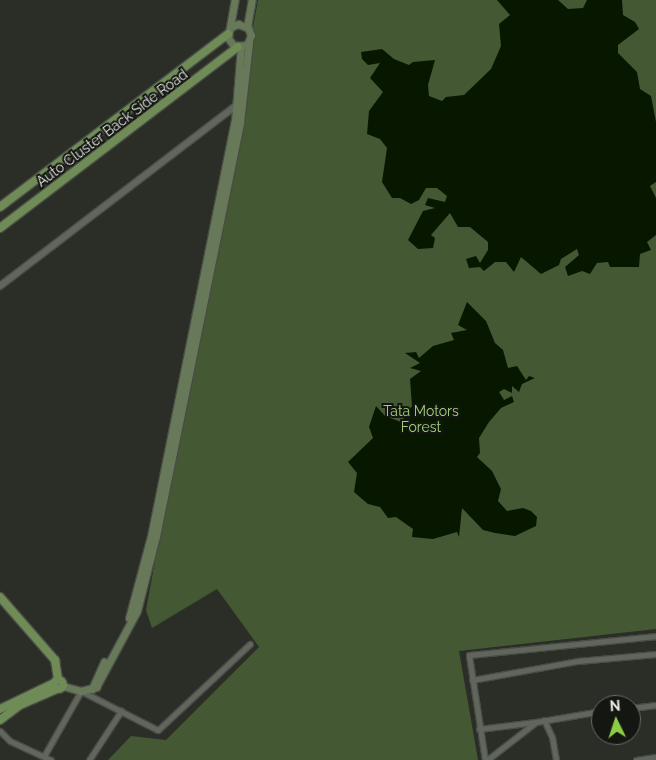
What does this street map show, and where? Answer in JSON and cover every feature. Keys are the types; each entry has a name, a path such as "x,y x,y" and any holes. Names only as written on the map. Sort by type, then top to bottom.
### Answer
{"main road":[{"path":"235,0 229,31 229,42 239,47 241,101"},
{"path":"0,709 58,684 81,690 92,689 118,648 137,611 241,101 251,35 247,27 252,0"},
{"path":"229,31 238,24 247,27"},
{"name":"Auto Cluster Back Side Road","path":"0,207 229,31"},
{"name":"Auto Cluster Back Side Road","path":"0,228 239,47 249,43"},
{"path":"0,597 55,660 58,684"},
{"path":"0,720 20,705 58,684"}],"street":[{"path":"0,286 241,101"},
{"path":"536,722 486,760 479,729 469,655 656,636"},
{"path":"44,756 81,690 154,729 161,728 250,644"},
{"path":"472,680 578,662 656,654"},
{"path":"641,707 656,705"},
{"path":"89,760 121,711"},
{"path":"479,729 591,713"},
{"path":"544,720 556,760"},
{"path":"0,731 10,741 51,760"},
{"path":"636,760 656,757"}],"green space":[{"name":"Tata Motors Forest","path":"258,0 656,0 656,629 459,651 478,760 108,760 131,736 166,740 259,647 217,589 152,628 146,610"}],"shaded area":[{"path":"497,0 558,0 568,9 583,8 587,0 622,0 623,15 635,22 639,29 618,45 618,53 637,72 640,89 651,96 656,122 656,182 650,186 656,198 656,235 647,242 651,250 640,254 639,267 610,267 608,262 597,263 590,274 582,271 568,276 565,267 579,255 577,249 561,259 559,265 541,274 521,257 514,272 506,262 495,262 484,271 480,267 469,268 466,259 476,256 480,263 488,250 488,242 470,227 458,227 450,213 431,235 435,238 433,248 418,249 408,240 423,211 435,208 425,205 428,198 445,202 447,196 437,188 426,188 419,200 411,204 400,198 392,198 382,182 387,148 380,139 367,134 369,111 383,92 370,78 380,63 368,65 362,59 361,52 382,49 394,59 409,65 413,62 435,60 428,85 429,96 442,101 446,97 464,95 491,69 501,46 499,24 510,15"},
{"path":"467,302 486,321 495,343 503,350 508,368 517,366 526,380 529,376 535,378 522,384 519,392 512,386 512,393 504,389 499,392 504,400 512,396 514,402 501,408 489,422 479,438 480,453 477,457 492,471 501,489 498,501 507,511 523,508 531,511 537,517 536,526 515,536 495,533 483,530 462,508 459,537 457,532 433,539 412,537 413,529 396,517 388,518 380,507 368,504 354,492 357,473 348,462 373,438 369,427 376,406 385,416 401,422 412,406 410,379 421,371 410,368 420,363 405,353 416,352 419,358 433,346 454,340 451,333 467,330 458,325"}]}
